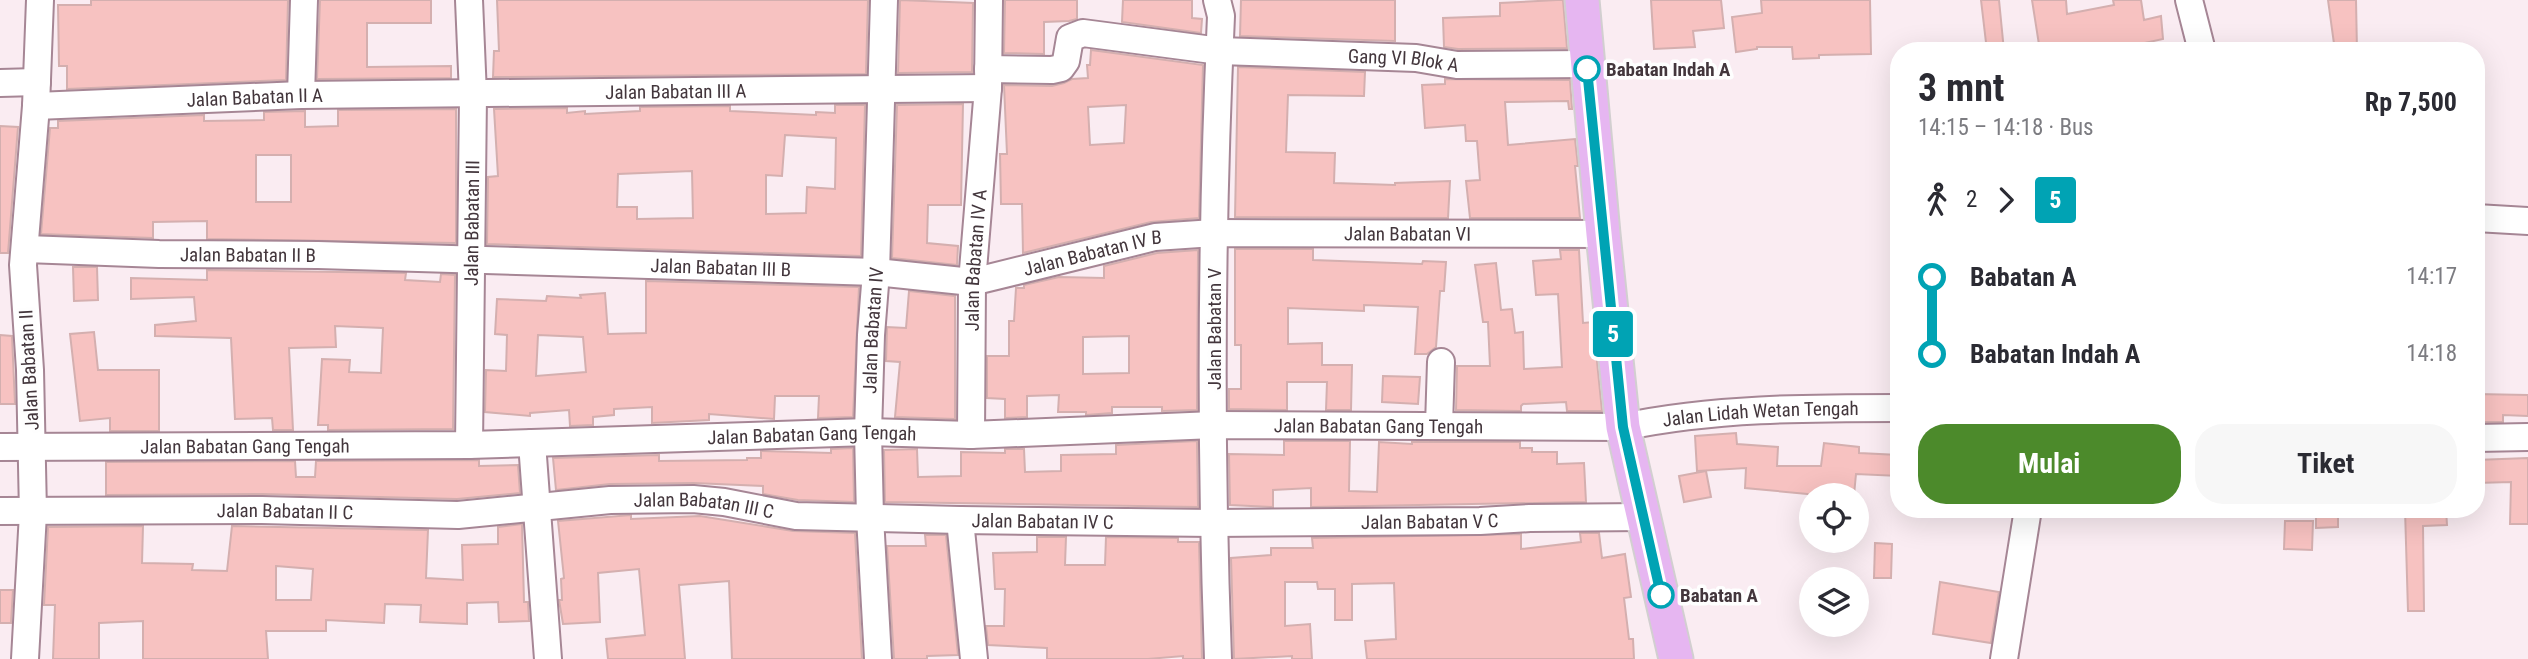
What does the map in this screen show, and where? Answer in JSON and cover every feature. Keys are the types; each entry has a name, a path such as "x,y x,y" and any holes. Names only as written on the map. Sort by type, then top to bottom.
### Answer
{"main road":[{"path":"1582,0 1602,234 1623,427 1676,659"}],"street":[{"name":"Jalan Babatan II","path":"25,659 33,513 32,448 16,260 36,94 40,0"},
{"path":"301,95 304,0"},
{"name":"Jalan Babatan III","path":"469,0 473,95 469,445"},
{"name":"Jalan Babatan IV","path":"878,659 868,432 884,0"},
{"name":"Jalan Babatan IV A","path":"971,435 972,282 988,78 989,0"},
{"name":"Jalan Babatan V","path":"1217,0 1221,16 1214,233 1213,523 1219,659"},
{"path":"2189,0 2200,42"},
{"path":"880,89 1061,68 1066,61 1070,38 1083,33 1220,51"},
{"name":"Gang VI Blok A","path":"1220,51 1416,58 1458,65 1587,64"},
{"path":"0,83 36,94"},
{"name":"Jalan Babatan III A","path":"473,95 880,89"},
{"name":"Jalan Babatan II A","path":"36,94 473,95"},
{"path":"2485,218 2528,220"},
{"name":"Jalan Babatan VI","path":"1214,233 1602,234"},
{"name":"Jalan Babatan IV B","path":"972,282 1155,237 1214,233"},
{"name":"Jalan Babatan II B","path":"16,260 159,254 318,254 470,261"},
{"name":"Jalan Babatan III B","path":"470,261 876,272 972,282"},
{"path":"1439,426 1441,362"},
{"name":"Jalan Lidah Wetan Tengah","path":"1623,427 1670,418 1804,408 1890,408"},
{"name":"Jalan Babatan Gang Tengah","path":"0,447 469,445 868,432 971,435 1214,425 1623,427"},
{"path":"2485,438 2528,438"},
{"path":"533,443 548,659"},
{"name":"Jalan Babatan III C","path":"537,509 610,500 693,499 796,516 870,517"},
{"name":"Jalan Babatan II C","path":"0,511 33,513 262,510 458,515 537,509"},
{"name":"Jalan Babatan IV C","path":"870,517 1213,523"},
{"name":"Jalan Babatan V C","path":"1213,523 1644,517"},
{"path":"2004,659 2027,518"},
{"path":"960,520 974,659"}],"building":[{"path":"91,0 288,0 286,80 67,89 67,66 59,66 58,5 91,5"},
{"path":"320,0 431,0 431,23 367,23 367,67 451,66 451,78 317,79"},
{"path":"497,0 868,0 866,74 493,77 494,51 499,51"},
{"path":"900,0 973,3 972,72 898,73"},
{"path":"1005,0 1077,0 1077,19 1044,22 1044,54 1004,53"},
{"path":"1123,0 1192,0 1192,18 1202,19 1201,33 1122,22"},
{"path":"1241,0 1395,0 1395,41 1240,36"},
{"path":"1563,0 1567,48 1444,47 1443,18 1500,16 1500,3"},
{"path":"1651,0 1721,0 1724,28 1693,31 1695,47 1654,49"},
{"path":"1761,0 1870,0 1871,54 1819,55 1819,58 1793,59 1792,47 1757,47 1736,52 1732,17 1762,13"},
{"path":"1981,0 1999,0 2003,42 1986,42"},
{"path":"2032,0 2066,0 2067,14 2114,5 2113,0 2141,0 2144,20 2161,16 2163,39 2149,42 2039,42"},
{"path":"2328,0 2356,0 2357,42 2334,42"},
{"path":"1091,50 1203,65 1199,218 1151,222 1023,253 1022,204 1001,204 1000,154 1007,154 1004,85 1052,86 1072,79 1088,78 1087,65 1090,65","holes":["1126,105 1124,143 1090,145 1088,107"]},
{"path":"1238,67 1365,72 1364,96 1288,95 1286,152 1335,153 1334,183 1395,185 1450,181 1448,218 1235,217"},
{"path":"1445,79 1570,80 1572,109 1569,109 1568,101 1505,102 1508,145 1575,139 1580,218 1470,218 1466,181 1480,180 1477,141 1466,141 1465,125 1425,128 1422,85 1445,84"},
{"path":"963,104 961,205 928,205 927,243 958,246 957,265 892,258 897,105"},
{"path":"835,105 865,105 861,256 487,244 488,177 498,176 494,109 567,108 567,113 585,111 585,114 640,111 640,107 730,106 730,111 816,115 816,112 835,113","holes":["785,135 836,138 835,189 807,187 806,213 766,214 766,175 782,176","692,171 693,218 637,219 637,207 617,207 618,174"]},
{"path":"456,109 456,243 207,239 207,221 153,222 153,238 41,234 50,128 58,128 58,121 204,115 204,121 264,120 264,112 305,111 305,127 338,126 338,110","holes":["256,155 291,155 291,202 256,202"]},
{"path":"0,126 18,127 8,253 0,253"},
{"path":"1235,249 1313,249 1313,260 1422,264 1423,261 1446,262 1444,291 1440,291 1436,347 1427,354 1415,354 1418,307 1364,305 1364,311 1288,308 1288,344 1322,343 1322,365 1352,365 1351,410 1326,410 1327,382 1287,382 1287,410 1229,409 1229,389 1241,389 1241,345 1235,345"},
{"path":"1198,250 1197,410 1162,411 1162,407 1112,407 1112,413 1086,415 1086,412 1058,412 1059,395 1027,396 1027,417 1005,418 1005,399 987,398 987,356 1009,356 1009,321 1014,321 1016,288 1059,277 1104,278 1104,266 1157,253","holes":["1129,336 1129,373 1083,374 1083,337"]},
{"path":"1560,250 1579,250 1583,323 1593,322 1602,411 1567,411 1566,402 1523,404 1521,411 1456,410 1457,366 1490,366 1488,322 1483,322 1475,265 1496,263 1501,310 1512,309 1515,333 1523,332 1524,369 1562,367 1558,294 1536,295 1533,261 1561,259"},
{"path":"73,267 97,267 98,300 74,301"},
{"path":"207,270 406,273 405,280 440,282 441,274 455,275 453,429 328,430 328,425 318,425 322,359 350,360 349,372 381,373 383,328 335,326 336,347 289,348 293,430 273,430 272,418 235,419 231,338 155,336 155,325 196,321 194,297 131,299 131,278 207,280"},
{"path":"646,281 859,287 853,417 818,418 819,396 775,396 774,419 709,414 709,420 652,423 652,407 614,409 614,415 593,417 593,425 570,426 569,410 530,413 530,416 485,412 486,370 506,371 507,335 495,334 497,299 546,301 547,296 581,298 580,295 605,293 608,334 646,333","holes":["538,335 583,337 586,372 536,376"]},
{"path":"909,291 955,296 955,419 895,417 900,362 886,361 887,327 906,328"},
{"path":"94,332 98,370 159,370 159,431 110,431 110,418 80,421 70,334"},
{"path":"0,335 12,336 15,404 0,404"},
{"path":"1383,376 1420,377 1418,404 1382,402"},
{"path":"2485,394 2528,395 2528,416 2503,415 2503,422 2485,422"},
{"path":"1736,433 1737,444 1778,447 1777,466 1821,466 1824,443 1859,447 1859,453 1890,455 1890,476 1856,474 1855,483 1799,483 1799,493 1745,488 1746,468 1697,471 1695,436"},
{"path":"1197,441 1198,507 885,502 884,450 917,449 918,477 961,476 961,452 1005,453 1005,449 1024,449 1025,472 1061,471 1061,455 1116,454 1116,445"},
{"path":"1284,441 1350,441 1349,491 1377,492 1379,442 1520,442 1520,448 1532,448 1532,452 1557,452 1557,464 1584,463 1586,502 1311,507 1311,488 1273,490 1273,507 1230,505 1229,454 1284,455"},
{"path":"853,448 854,502 798,500 763,494 763,486 693,483 610,484 556,490 553,458 659,455 659,461 747,460 761,458 761,451 831,453 831,449"},
{"path":"2528,458 2528,524 2510,524 2511,482 2485,483 2485,460"},
{"path":"479,460 479,466 518,465 520,493 457,499 262,494 106,495 106,462 295,461 296,477 315,477 316,461"},
{"path":"1706,471 1711,497 1684,502 1679,476"},
{"path":"631,515 631,519 700,516 793,531 855,533 862,659 732,659 729,581 679,585 685,659 608,659 606,639 645,635 639,569 598,573 600,622 563,624 559,600 562,600 561,579 564,578 558,521"},
{"path":"2316,518 2338,518 2338,527 2316,528"},
{"path":"2405,518 2447,518 2447,525 2423,526 2424,611 2408,611"},
{"path":"2285,521 2313,521 2312,550 2284,549"},
{"path":"522,524 524,602 528,602 529,621 499,622 498,602 467,603 467,624 420,622 421,605 385,604 384,623 326,620 326,631 266,631 268,659 143,659 143,621 99,623 99,659 53,659 55,605 44,605 48,527 143,526 142,563 193,564 192,570 227,571 232,526 428,530 426,578 463,580 462,545 498,544 498,527","holes":["276,566 313,569 311,600 276,600"]},
{"path":"1580,533 1599,533 1602,558 1625,554 1631,597 1624,598 1629,639 1633,639 1634,659 1367,659 1365,641 1396,639 1394,583 1352,584 1352,620 1335,620 1335,589 1318,589 1317,582 1285,582 1285,626 1310,624 1312,659 1292,659 1292,656 1234,659 1231,558 1271,555 1271,548 1313,548 1312,538 1521,534 1521,549 1581,542"},
{"path":"925,535 946,535 958,655 894,659 887,546 926,546"},
{"path":"1037,537 1066,537 1065,565 1105,565 1106,537 1178,538 1178,542 1199,542 1202,659 1183,659 1183,656 1148,659 1047,659 1047,648 988,645 986,626 1004,626 1005,589 995,589 993,553 1037,552"},
{"path":"1875,543 1892,544 1891,578 1874,578"},
{"path":"1940,582 1999,592 1991,643 1933,634"},
{"path":"0,590 13,590 11,623 0,623"}],"bus line":[{"name":"5","path":"1587,69 1623,427 1661,595"}],"place":[{"name":"Babatan Indah A","path":"1587,69"},
{"name":"Babatan A","path":"1661,595"}]}
